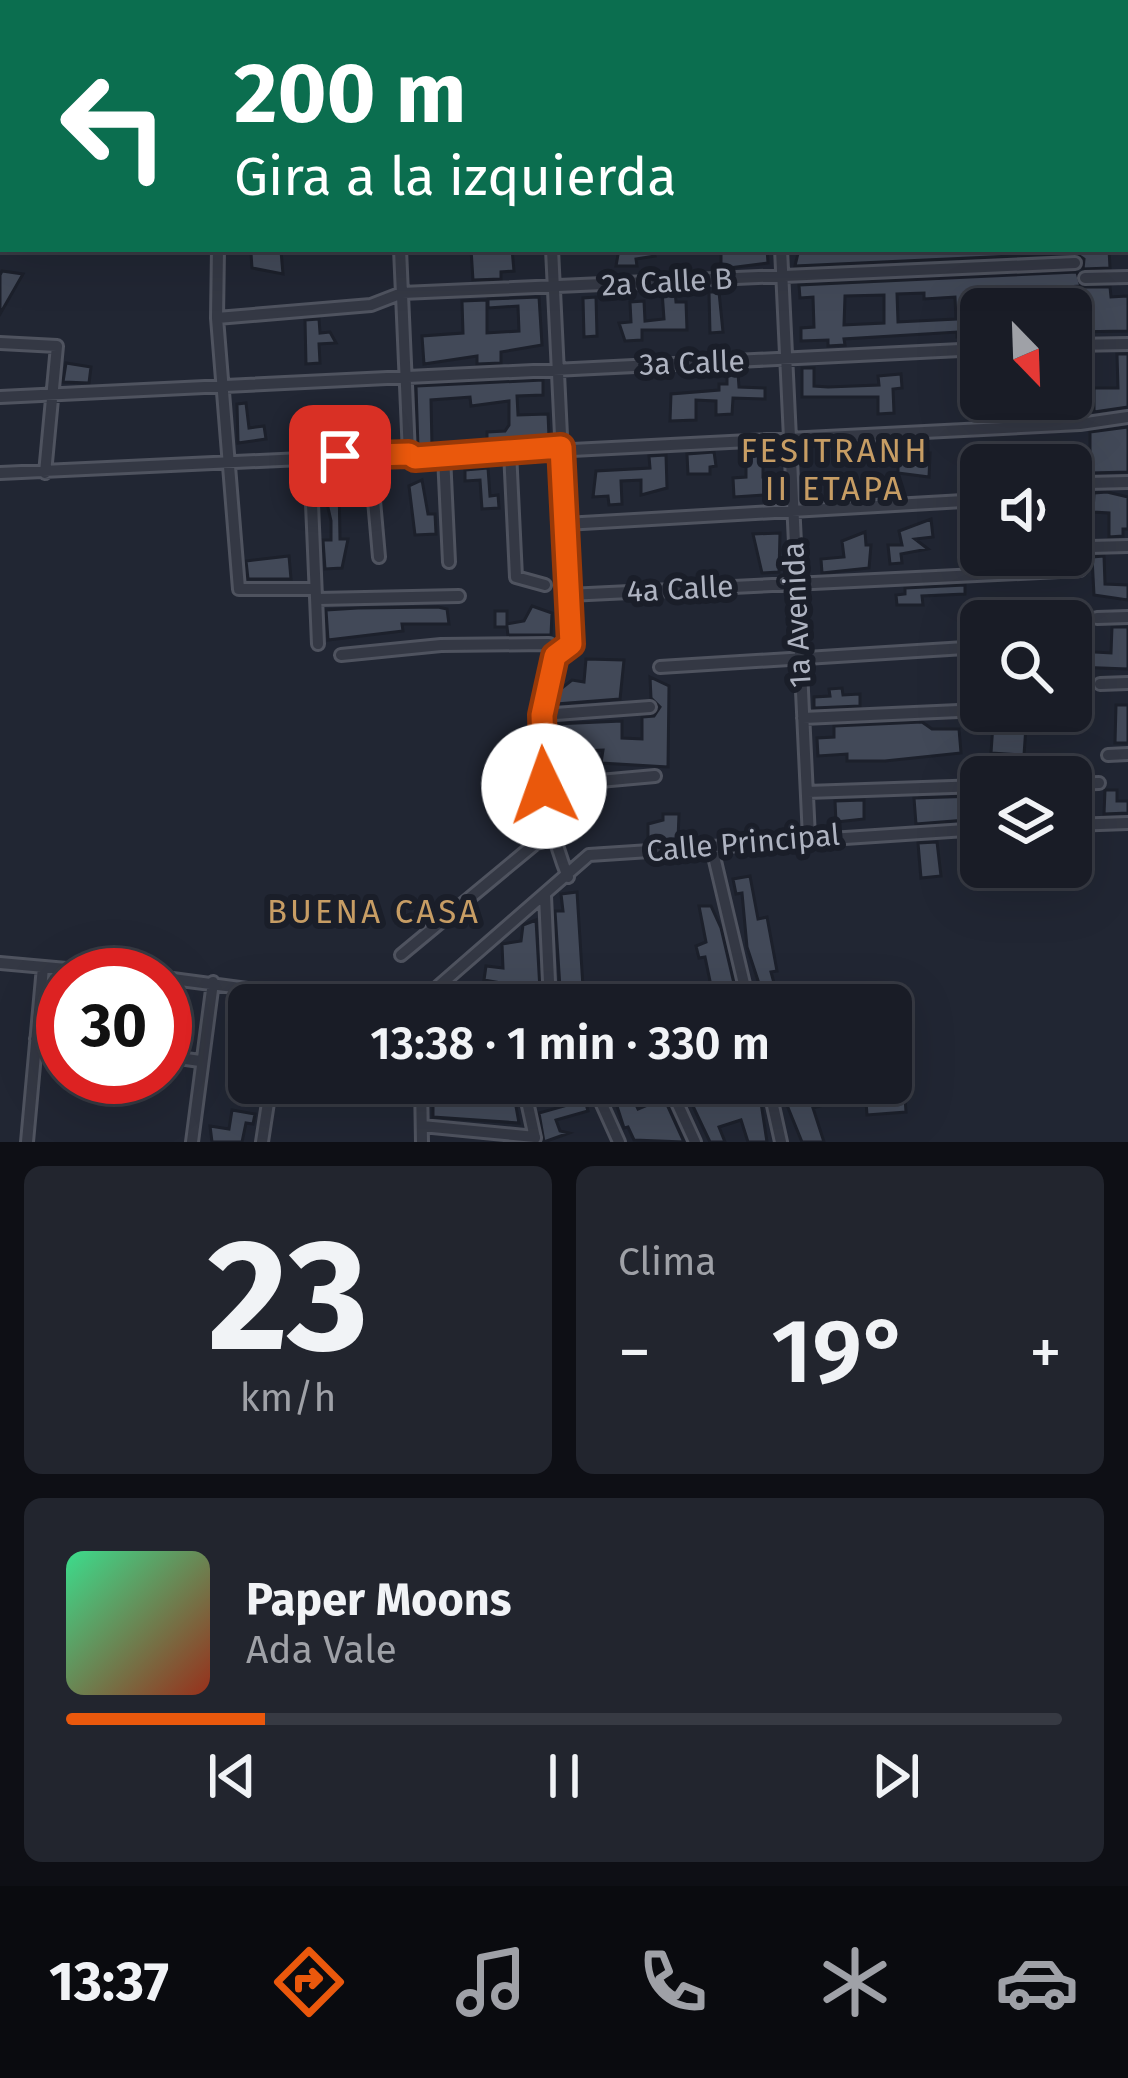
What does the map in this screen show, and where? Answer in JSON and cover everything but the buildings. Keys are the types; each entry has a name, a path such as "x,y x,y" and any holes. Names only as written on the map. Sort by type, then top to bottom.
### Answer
{"street":[{"path":"218,252 218,318 239,589 459,596"},
{"path":"400,252 409,454"},
{"path":"552,252 571,644 555,656"},
{"name":"1a Avenida","path":"781,252 809,838"},
{"name":"2a Calle B","path":"218,318 371,304 402,293 1075,263"},
{"path":"1085,278 1128,277"},
{"path":"0,343 57,346 60,359 51,395 45,472"},
{"path":"1092,345 1128,344"},
{"name":"3a Calle","path":"0,398 960,350"},
{"path":"0,473 1080,424 1128,416"},
{"path":"510,451 516,577 545,585"},
{"path":"370,455 379,557"},
{"path":"444,456 448,562"},
{"path":"310,457 318,644"},
{"path":"1092,483 1128,482"},
{"path":"565,524 960,501"},
{"path":"1092,547 1128,546"},
{"name":"4a Calle","path":"568,595 960,575"},
{"path":"1097,617 1128,617"},
{"path":"341,655 495,643 549,644 555,656 542,715 544,786 554,839 568,877"},
{"path":"660,667 960,648"},
{"path":"1100,684 1128,683"},
{"path":"542,715 650,707"},
{"path":"803,718 960,711"},
{"path":"1108,755 1128,754"},
{"path":"544,786 655,776"},
{"path":"1092,783 1099,783"},
{"path":"807,792 960,788"},
{"path":"1092,824 1128,823"},
{"name":"Calle Principal","path":"442,984 589,855 960,830"},
{"path":"401,955 536,843 554,839"},
{"path":"712,848 744,984"},
{"path":"545,896 549,984"},
{"path":"0,963 36,966"},
{"path":"192,980 228,986"},
{"path":"192,1142 213,982"},
{"path":"27,1142 36,1039"},
{"path":"192,1060 200,1061"},
{"path":"262,1142 268,1104"},
{"path":"421,1104 422,1142"},
{"path":"422,1126 485,1138 536,1140 528,1104"},
{"path":"603,1104 619,1142"},
{"path":"678,1104 695,1142"},
{"path":"773,1104 781,1142"}],"district":[{"name":"FESITRANH II ETAPA","path":"835,470"},
{"name":"BUENA CASA","path":"374,912"}],"route":[{"path":"340,456 409,454 415,458 561,447 571,644 555,656 542,715 539,746 544,786"}]}
